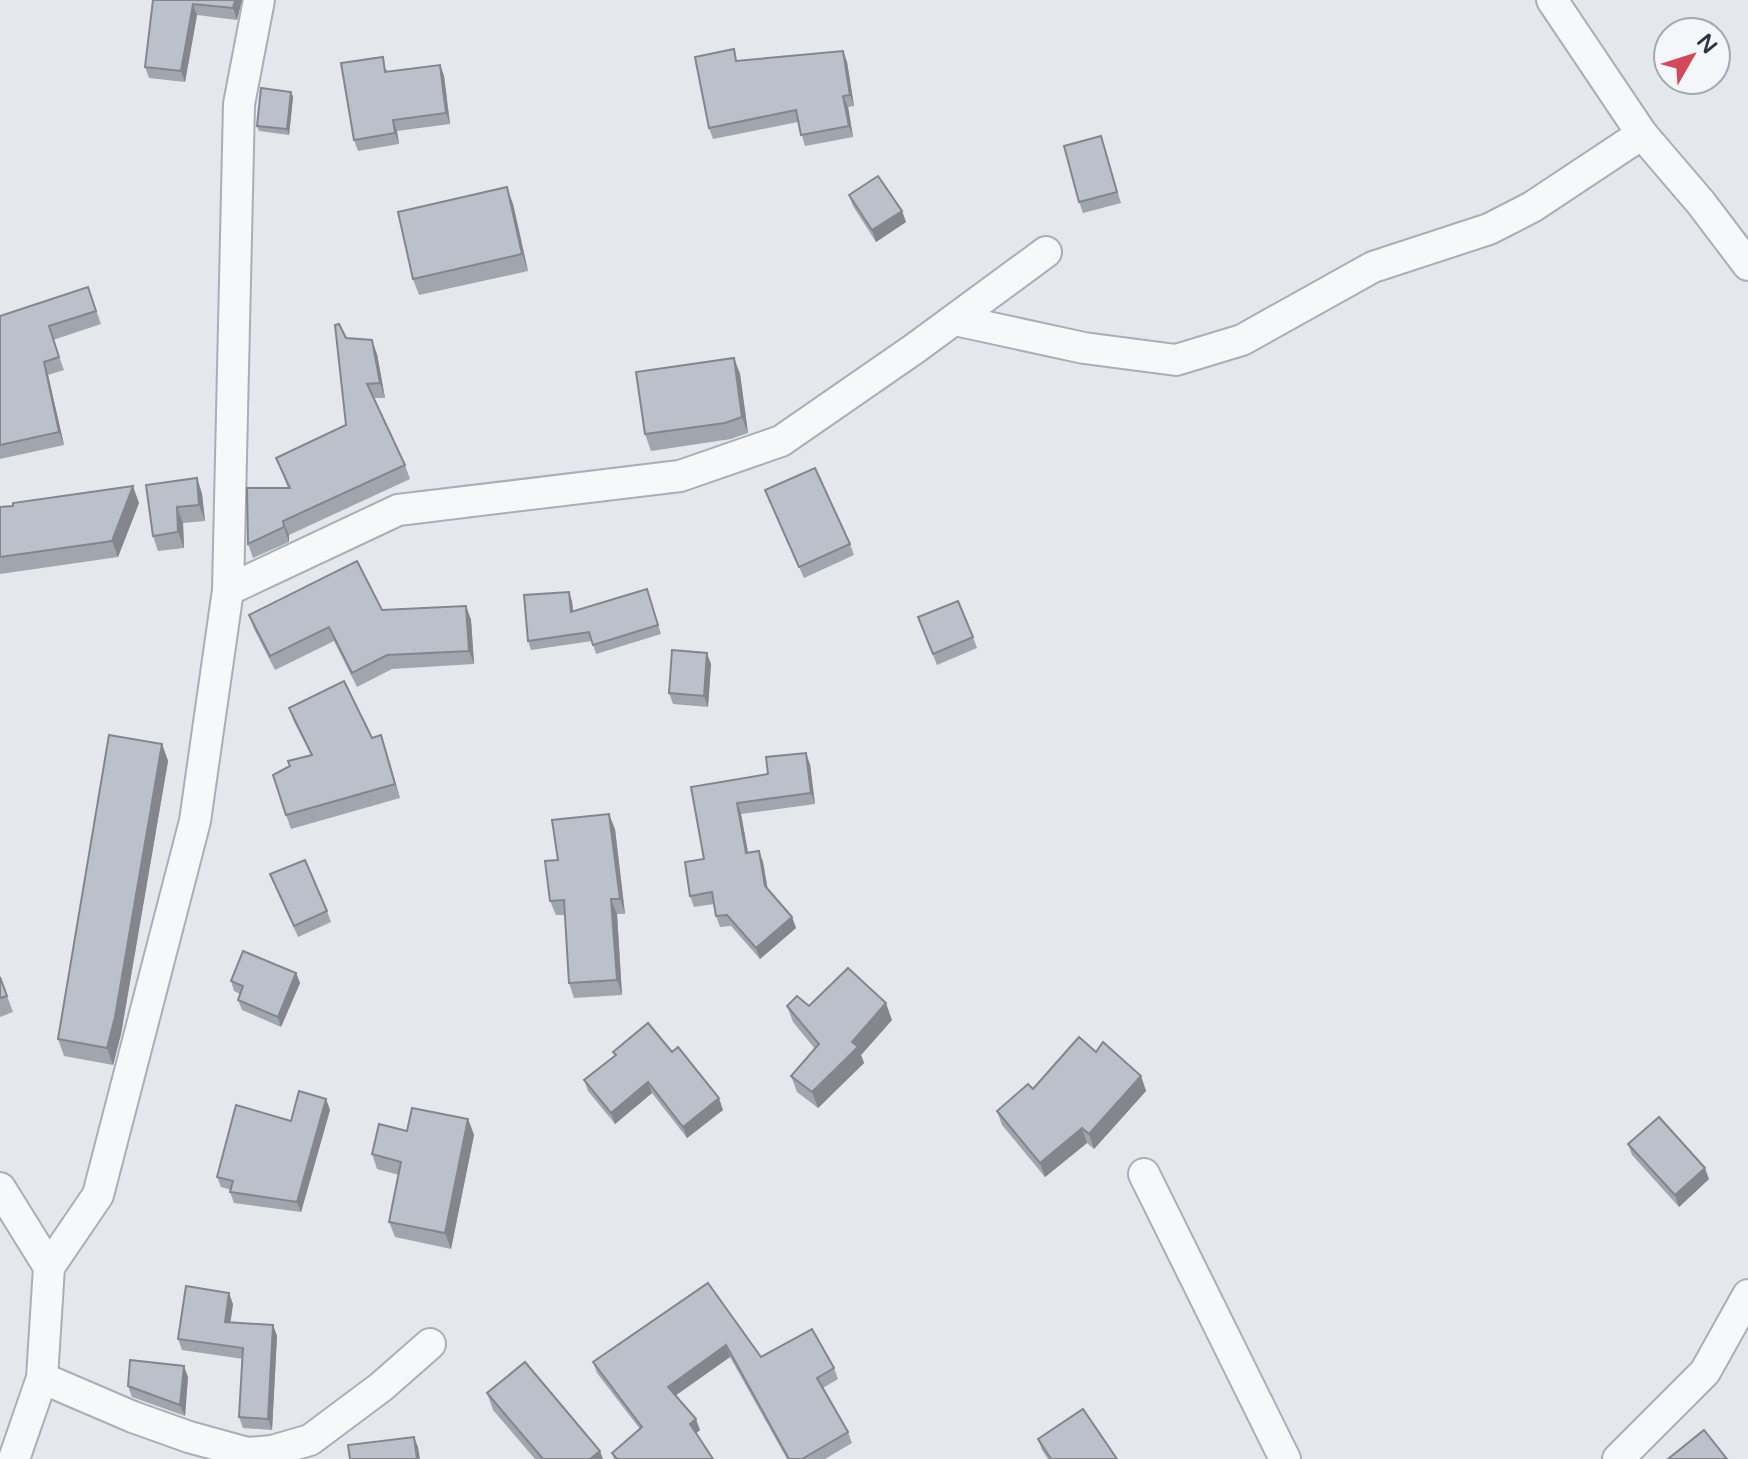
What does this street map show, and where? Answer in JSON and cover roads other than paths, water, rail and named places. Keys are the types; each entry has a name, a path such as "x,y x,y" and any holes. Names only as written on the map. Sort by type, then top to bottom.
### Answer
{"street":[{"path":"14,1459 42,1378 49,1267 98,1195 195,821 228,590 239,104 259,0"},
{"path":"1552,0 1642,134 1701,203 1748,265"},
{"path":"955,320 1084,348 1176,360 1242,340 1373,267 1489,229 1532,207 1642,134"},
{"path":"228,590 398,510 680,476 781,441 955,320 1046,252"},
{"path":"1144,1174 1285,1459"},
{"path":"0,1188 49,1267"},
{"path":"1618,1459 1705,1372 1748,1295"},
{"path":"42,1378 189,1437 247,1453 272,1451 310,1440 328,1428 430,1344"}]}
